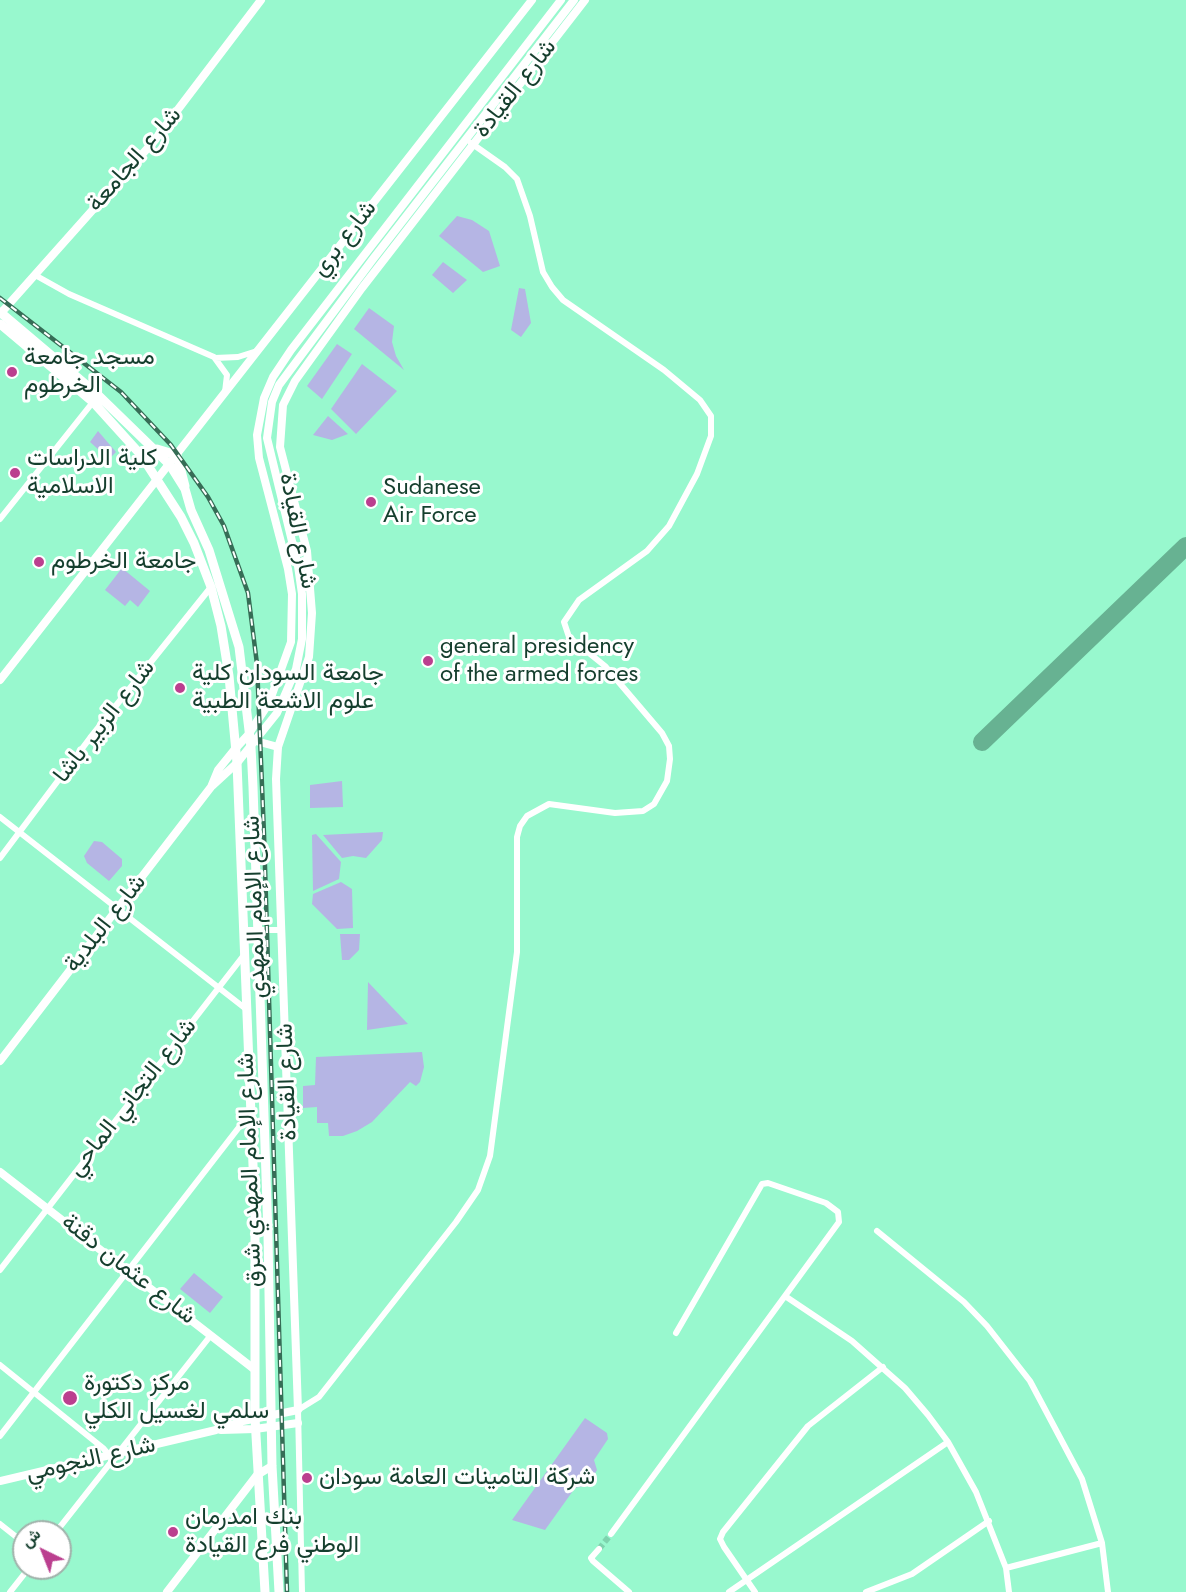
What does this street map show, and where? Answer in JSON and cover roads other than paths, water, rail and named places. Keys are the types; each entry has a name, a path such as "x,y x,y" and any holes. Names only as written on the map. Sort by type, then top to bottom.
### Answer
{"main road":[{"name":"شارع الجامعة","path":"0,313 154,141 261,0"},
{"name":"شارع بري","path":"0,680 532,0"},
{"name":"شارع القيادة","path":"252,741 284,667 291,642 292,618 288,569 259,458 258,416 273,376 364,252 561,0"},
{"name":"شارع القيادة","path":"235,749 252,741 273,719 296,669 302,639 302,594 298,566 267,438 272,402 290,368 469,141 574,0"},
{"name":"شارع الإمام المهدي","path":"0,313 97,394 170,465 185,489 220,578 231,619 243,676 252,741 268,1235 272,1466 279,1592"},
{"path":"0,324 93,402 141,455 157,478 194,543 211,587 222,626 230,676 235,749"},
{"path":"155,448 177,455 183,472 185,489"},
{"path":"237,763 252,741 278,747"},
{"name":"شارع الإمام المهدي شرق","path":"235,749 255,1215 255,1429 265,1592"}],"street":[{"name":"شارع القيادة","path":"469,141 585,0"},
{"path":"302,1592 298,1410 319,1396 449,1231 478,1190 486,1172 496,1123 517,952 517,837 520,826 527,816 549,804 615,813 644,811 662,794 669,770 669,746 662,733 605,666 569,637 564,622 579,600 647,551 669,526 698,474 711,436 711,416 700,400 664,370 563,300 552,287 543,272 530,216 517,179 505,167 469,141"},
{"path":"364,252 376,261"},
{"name":"شارع القيادة","path":"298,1410 276,779 278,747 308,663 312,635 307,551 280,447 283,405 299,375 376,261"},
{"path":"34,275 69,294 214,357 238,357 258,351"},
{"path":"214,357 227,375 225,393"},
{"path":"0,519 93,402"},
{"name":"شارع الزبير باشا","path":"0,858 211,587"},
{"path":"211,787 219,770 235,749"},
{"path":"211,787 237,763"},
{"name":"شارع البلدية","path":"0,1061 211,787"},
{"path":"0,818 246,1009"},
{"path":"243,930 281,930"},
{"name":"شارع التجاني الماحي","path":"0,1270 244,954"},
{"path":"0,1436 250,1113"},
{"name":"شارع عثمان دقنة","path":"0,1173 254,1369"},
{"path":"611,1534 785,1296 840,1216 826,1203 768,1183 762,1184 676,1334"},
{"path":"877,1231 964,1302 987,1326 1030,1381 1082,1479 1102,1543 1108,1592"},
{"path":"785,1296 832,1326 883,1367 905,1388 948,1442 988,1521 1006,1568 1009,1592"},
{"path":"65,1520 113,1454 211,1335"},
{"path":"0,1365 113,1454"},
{"path":"755,1592 724,1547 720,1539 723,1532 808,1426 883,1367"},
{"name":"شارع النجومي","path":"0,1481 216,1430 255,1418 298,1410"},
{"name":"شارع النجومي","path":"216,1430 255,1429 298,1423"},
{"path":"729,1592 948,1442"},
{"path":"167,1592 257,1476 272,1466"},
{"path":"866,1592 912,1574 988,1521"},
{"path":"0,1524 12,1534"},
{"path":"1006,1568 1102,1543"},
{"path":"599,1549 591,1558 629,1592"}],"tunnel":[{"path":"599,1549 611,1534"}],"railway":[{"path":"0,298 121,392 171,445 208,497 224,526 248,593 257,664 264,834 287,1592"}],"place":[{"name":"مسجد جامعة الخرطوم","path":"12,372"},
{"name":"كلية الدراسات الاسلامية","path":"15,473"},
{"name":"Sudanese Air Force","path":"371,502"},
{"name":"جامعة الخرطوم","path":"39,562"},
{"name":"general presidency of the armed forces","path":"428,661"},
{"name":"جامعة السودان كلية علوم الاشعة الطبية","path":"180,688"},
{"name":"مركز دكتورة سلمي لغسيل الكلي","path":"70,1398"},
{"name":"شركة التامينات العامة سودان","path":"307,1478"},
{"name":"بنك امدرمان الوطني فرع القيادة","path":"173,1532"}]}
